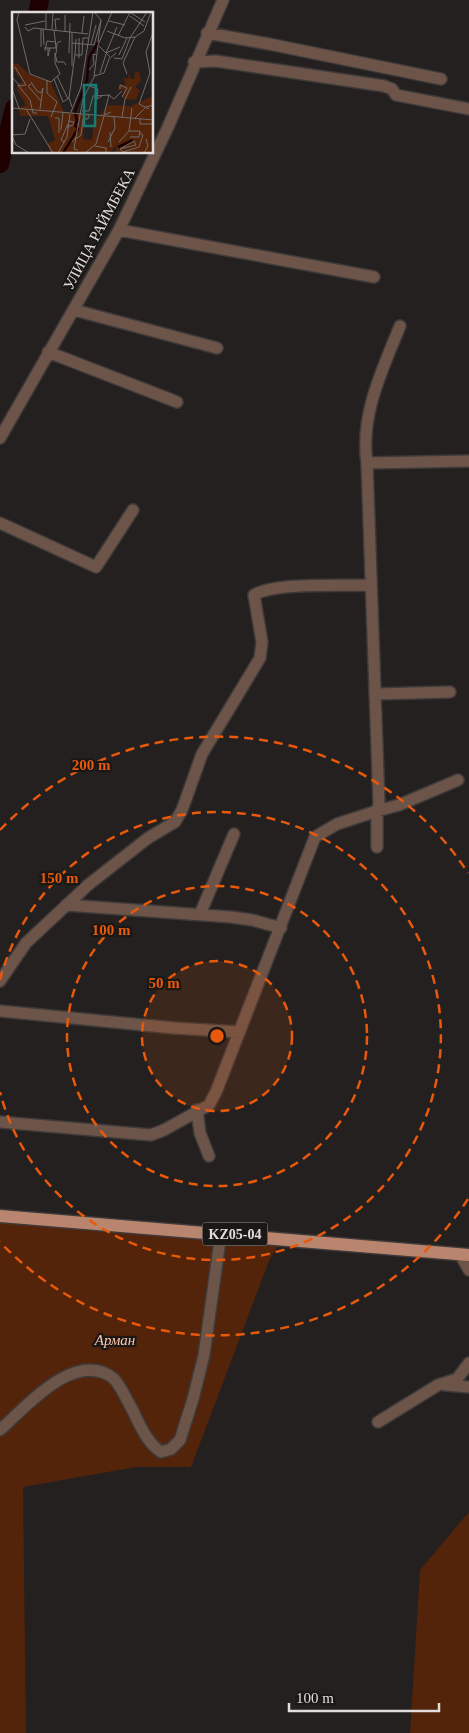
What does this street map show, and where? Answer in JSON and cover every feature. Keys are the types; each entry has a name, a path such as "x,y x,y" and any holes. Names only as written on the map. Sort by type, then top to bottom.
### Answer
{"main road":[{"name":"KZ05-04","path":"0,1216 465,1254"}],"street":[{"name":"УЛИЦА РАЙМБЕКА","path":"0,438 118,230 168,127 194,62 223,0"},
{"path":"207,33 441,79"},
{"path":"194,62 216,60 356,81 384,86 392,89 396,95 407,99 469,109"},
{"path":"356,81 383,67"},
{"path":"118,230 374,277"},
{"path":"74,310 217,348"},
{"path":"377,847 377,811 379,804 365,423 400,326"},
{"path":"48,352 177,402"},
{"path":"367,463 469,461"},
{"path":"0,523 96,567 133,510"},
{"path":"0,981 26,943 109,868 148,838 174,822 182,810 202,754 260,658 262,642 254,596 262,591 296,587 371,586"},
{"path":"375,694 450,692"},
{"path":"0,1122 151,1135 164,1130 209,1105 216,1092 281,928 315,837 336,824 399,804 458,780"},
{"path":"200,914 234,834"},
{"path":"66,906 200,914 252,920 281,928"},
{"path":"0,1012 239,1032"},
{"path":"197,1110 200,1133 209,1156"},
{"path":"0,1430 56,1380 77,1372 102,1371 115,1379 142,1429 155,1448 161,1452 171,1449 180,1440 194,1399 204,1355 221,1233"},
{"path":"465,1254 469,1270"},
{"path":"378,1422 438,1385 457,1378 469,1363"},
{"path":"438,1385 469,1387"}],"green space":[{"name":"Арман","path":"0,1216 282,1239 269,1261 191,1467 136,1467 23,1487 26,1733 0,1733"},
{"path":"469,1512 469,1733 410,1733 420,1570"}],"waterway":[{"path":"37,12 40,0"},
{"path":"0,164 12,116"}]}
